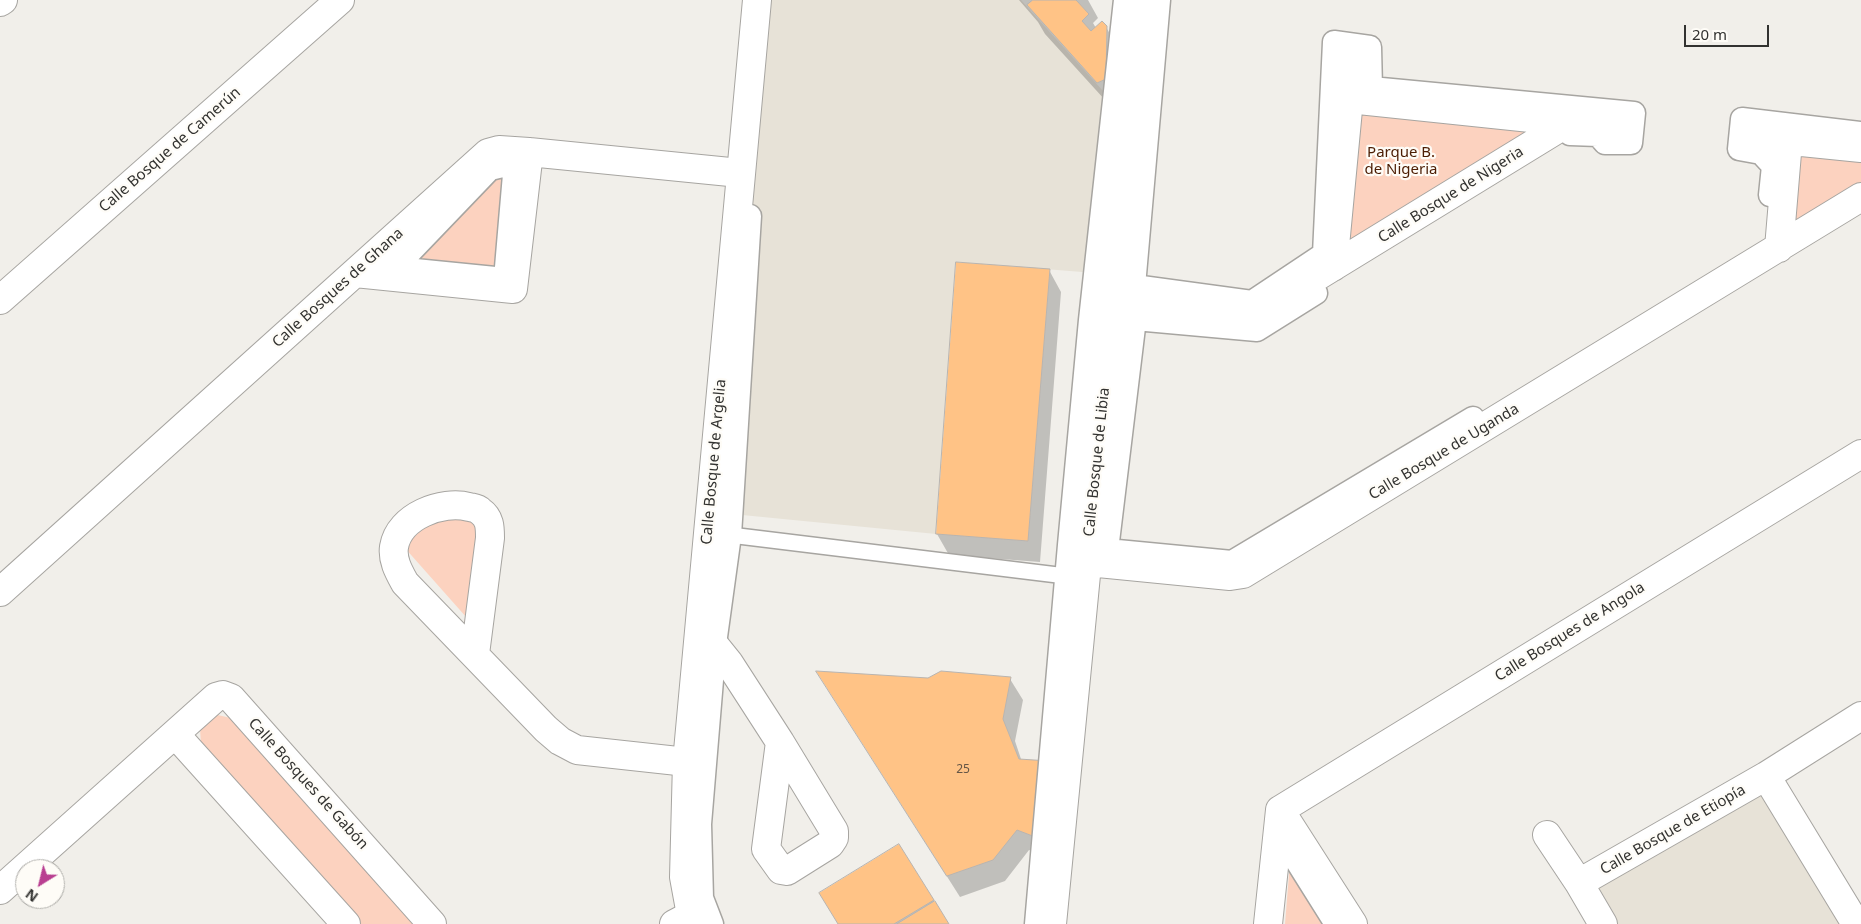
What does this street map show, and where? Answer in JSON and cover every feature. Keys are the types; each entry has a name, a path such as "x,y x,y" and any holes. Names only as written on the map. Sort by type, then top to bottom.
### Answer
{"street":[{"name":"Calle Bosque de Camerún","path":"0,300 340,0"},
{"name":"Calle Bosque de Argelia","path":"693,922 684,877 687,762 707,635 719,533 740,173 756,0"},
{"path":"719,533 764,0"},
{"path":"1036,924 1080,572 1089,330 1125,0"},
{"name":"Calle Bosque de Libia","path":"1052,924 1080,572 1113,301 1142,0"},
{"path":"1159,0 1134,286 1252,302 1324,254 1334,42 1370,47 1371,88 1634,113 1631,143 1605,143 1598,135 1570,134 1257,330 1135,319 1107,550 1232,562 1767,242 1773,166 1760,153 1739,149 1742,119 1861,133"},
{"path":"1352,55 1356,105 1347,249 1530,132 1356,105"},
{"path":"1356,105 1569,122 1616,123"},
{"path":"1333,268 1356,105"},
{"name":"Calle Bosque de Nigeria","path":"1113,301 1249,316 1258,313 1569,122"},
{"path":"1752,136 1861,148"},
{"path":"1779,248 1788,141"},
{"name":"Calle Bosques de Ghana","path":"0,592 484,156 499,150 522,158 740,173"},
{"path":"1861,158 1798,152 1794,224 1861,184"},
{"path":"522,158 504,279 395,268 490,169 522,158"},
{"path":"355,273 513,289 522,158"},
{"name":"Calle Bosque de Uganda","path":"1080,572 1230,576 1243,574 1861,197"},
{"name":"Calle Bosques de Angola","path":"1280,810 1861,454"},
{"path":"475,654 490,538 489,521 479,510 463,505 444,506 426,511 408,523 398,534 394,548 396,567 405,583 560,742 576,750 687,762"},
{"path":"707,635 780,742"},
{"path":"693,922 702,898 700,824 707,635"},
{"name":"Calle Bosques de Gabón","path":"0,890 216,697 223,695 231,698 432,924"},
{"name":"Calle Bosque de Etiopía","path":"1579,883 1766,776 1861,716"},
{"path":"175,734 346,924"},
{"path":"1766,776 1856,924"},
{"path":"1268,924 1280,810"},
{"path":"1280,810 1352,924"},
{"path":"1548,834 1603,924"},
{"path":"1281,924 1287,846 1336,924"}],"lane":[{"path":"719,533 1080,572"}],"shaded area":[{"path":"771,0 1021,0 1114,103 1095,273 956,262 936,534 732,514 748,246"},
{"path":"1766,776 1856,924 1603,924 1579,883"}],"green space":[{"name":"Parque B. de Nigeria","path":"1362,111 1530,132 1347,249"},
{"path":"1799,152 1861,158 1861,183 1795,222"},
{"path":"515,163 505,279 395,268 490,169"},
{"path":"441,510 480,515 467,618 404,547"},
{"path":"213,714 231,718 414,924 361,924 201,745 200,728"},
{"path":"1290,862 1329,924 1285,924"}],"building":[{"path":"1033,0 1076,0 1089,14 1082,21 1091,31 1102,21 1107,26 1106,79 1097,83 1027,5"},
{"path":"956,262 1050,269 1028,541 936,534"},
{"path":"816,671 928,678 941,671 1011,677 1003,719 1019,759 1049,761 1043,840 1017,830 993,860 947,876"},
{"path":"899,844 934,900 894,924 838,924 819,893"},
{"path":"935,901 949,924 897,924"}]}
